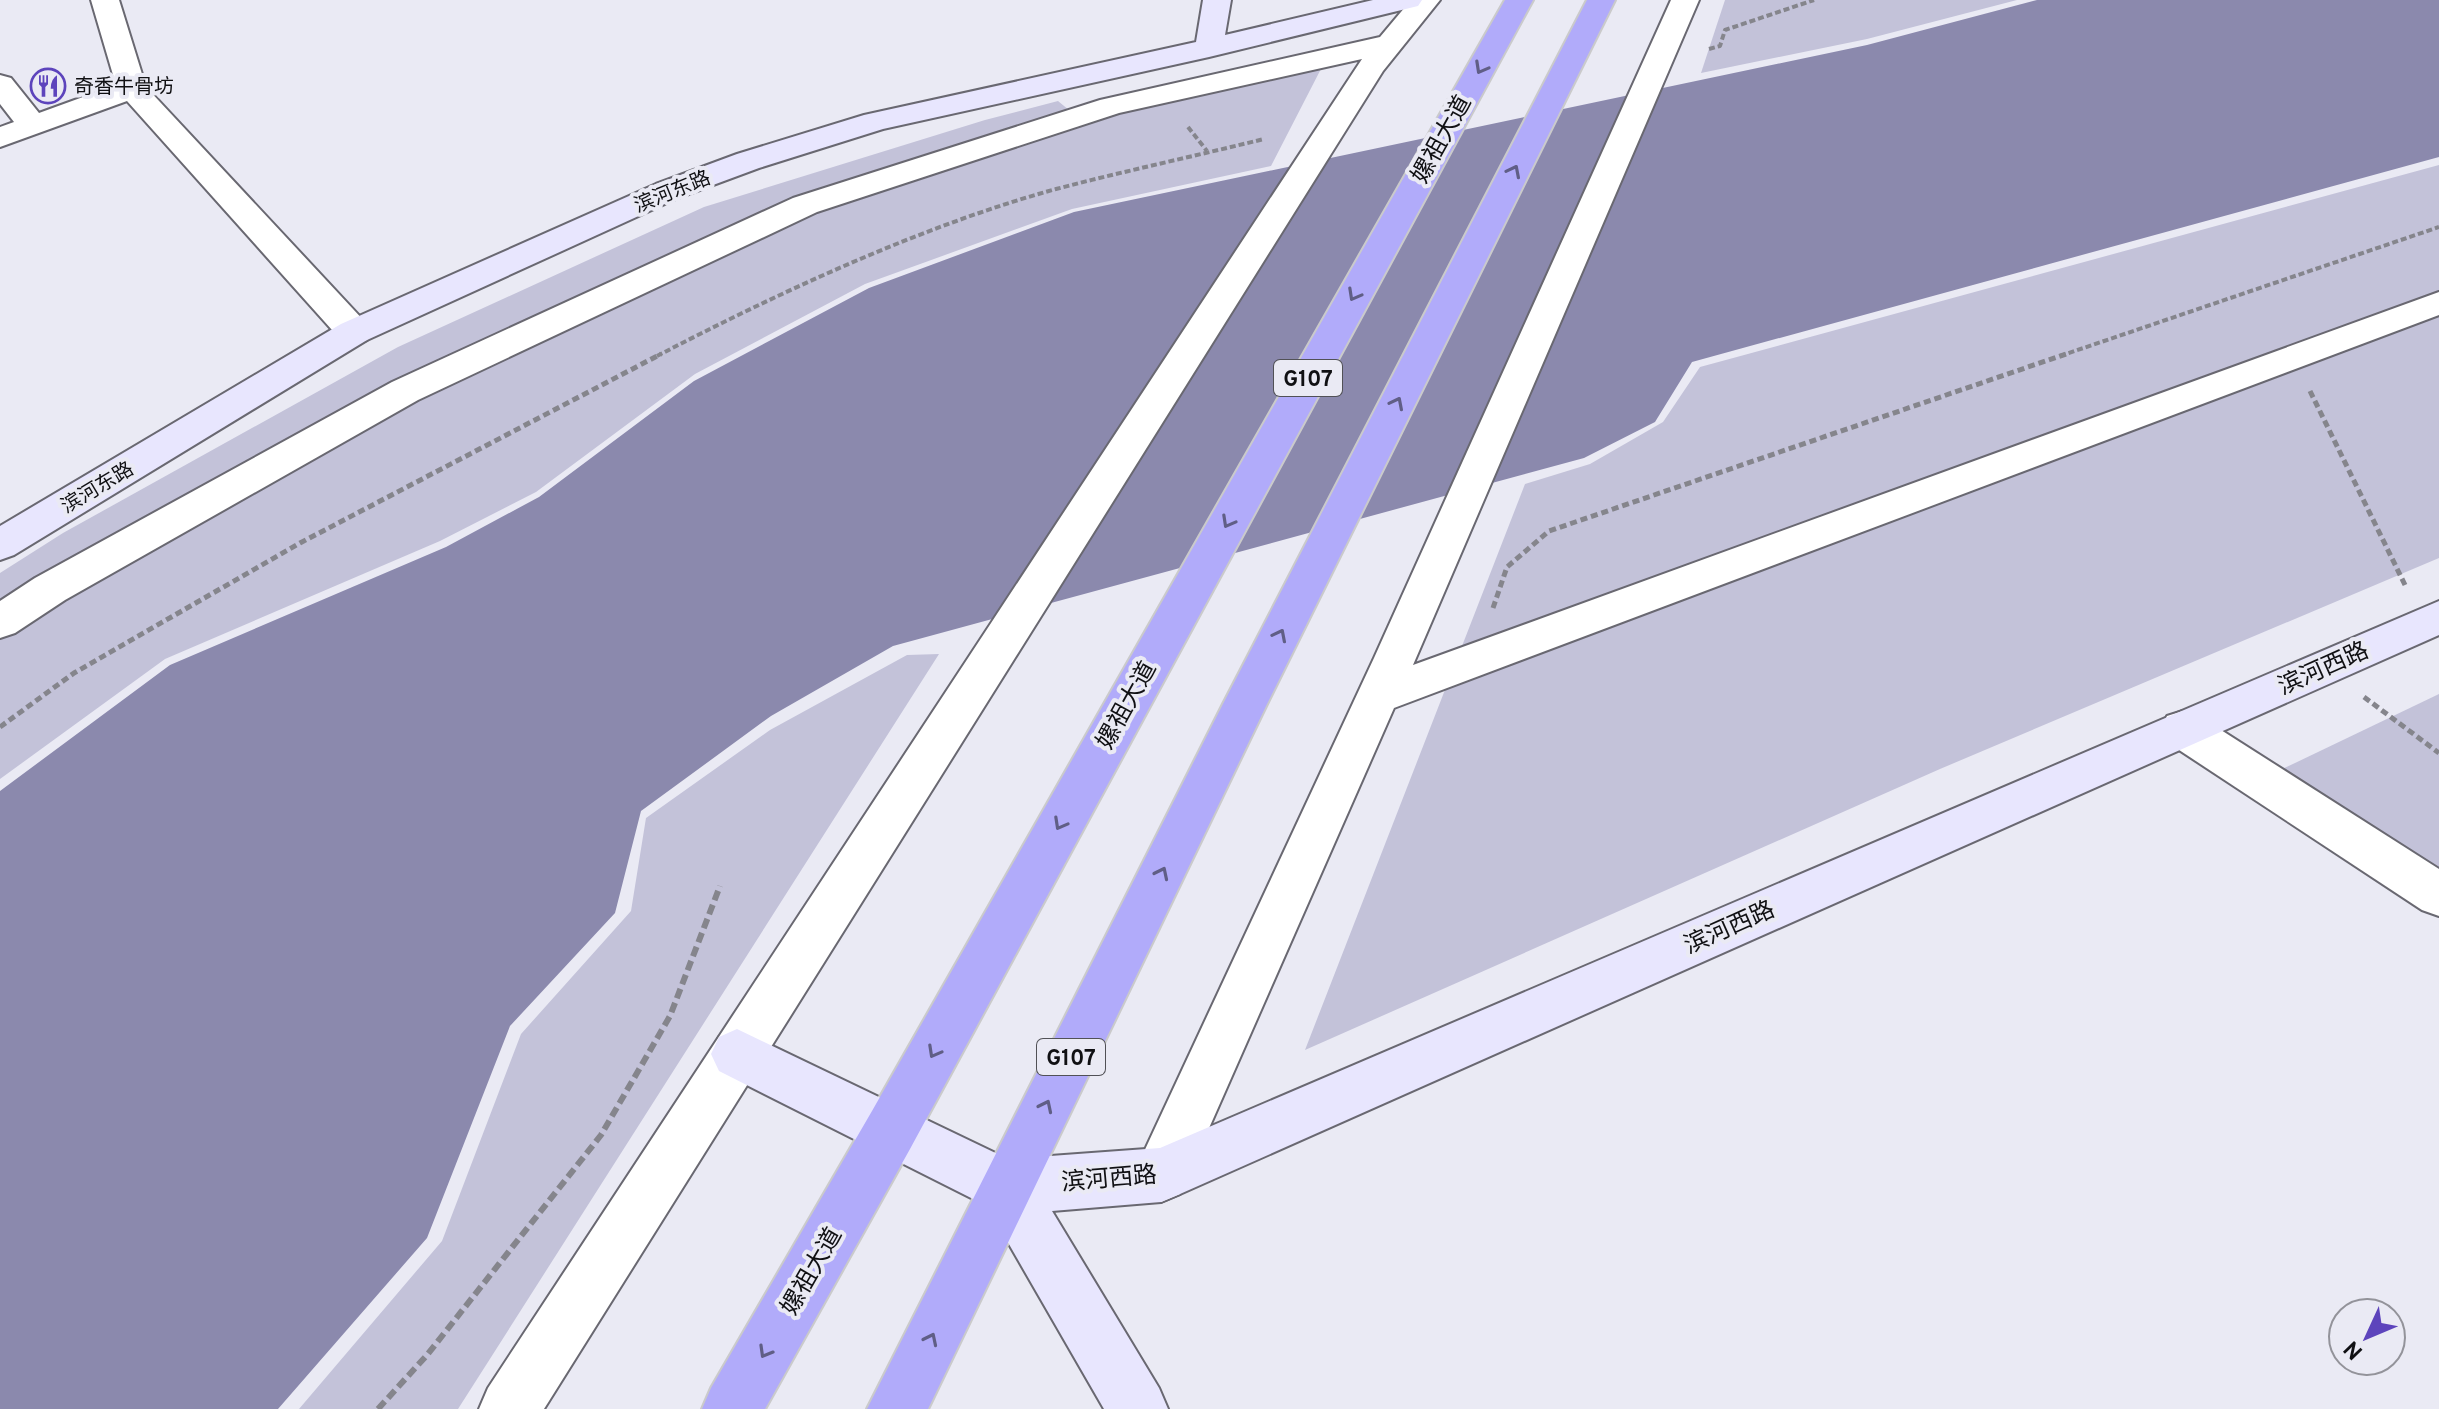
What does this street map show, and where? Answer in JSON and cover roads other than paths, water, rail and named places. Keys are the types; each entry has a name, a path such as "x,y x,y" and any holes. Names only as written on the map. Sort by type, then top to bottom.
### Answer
{"highway":[{"name":"嫘祖大道","path":"732,1409 891,1130 1519,0"},
{"name":"G107","path":"897,1409 1245,704 1601,0"}],"street":[{"path":"105,0 132,89 354,332"},
{"path":"1209,48 1217,0"},
{"name":"滨河东路","path":"0,545 354,332 667,191 748,161 875,121 1209,48 1408,0"},
{"path":"509,1409 1380,56 1426,0"},
{"path":"1161,1175 1387,677 1685,0"},
{"path":"0,622 50,589 405,391 805,205 1111,106 1380,56"},
{"path":"0,84 33,126"},
{"path":"0,138 132,89"},
{"path":"1387,677 1443,671 2439,303"},
{"name":"滨河西路","path":"1006,1187 1161,1175 2432,621"},
{"path":"2183,729 2439,895"},
{"path":"737,1054 1006,1187 1138,1409"}],"water":[{"path":"2037,0 2439,0 2439,157 1692,362 1655,422 1584,458 893,646 771,716 641,811 615,913 510,1026 427,1238 278,1409 0,1409 0,791 170,665 446,547 539,497 694,381 869,288 1074,212 1867,45"}],"place":[{"name":"奇香牛骨坊","path":"48,86"}]}
